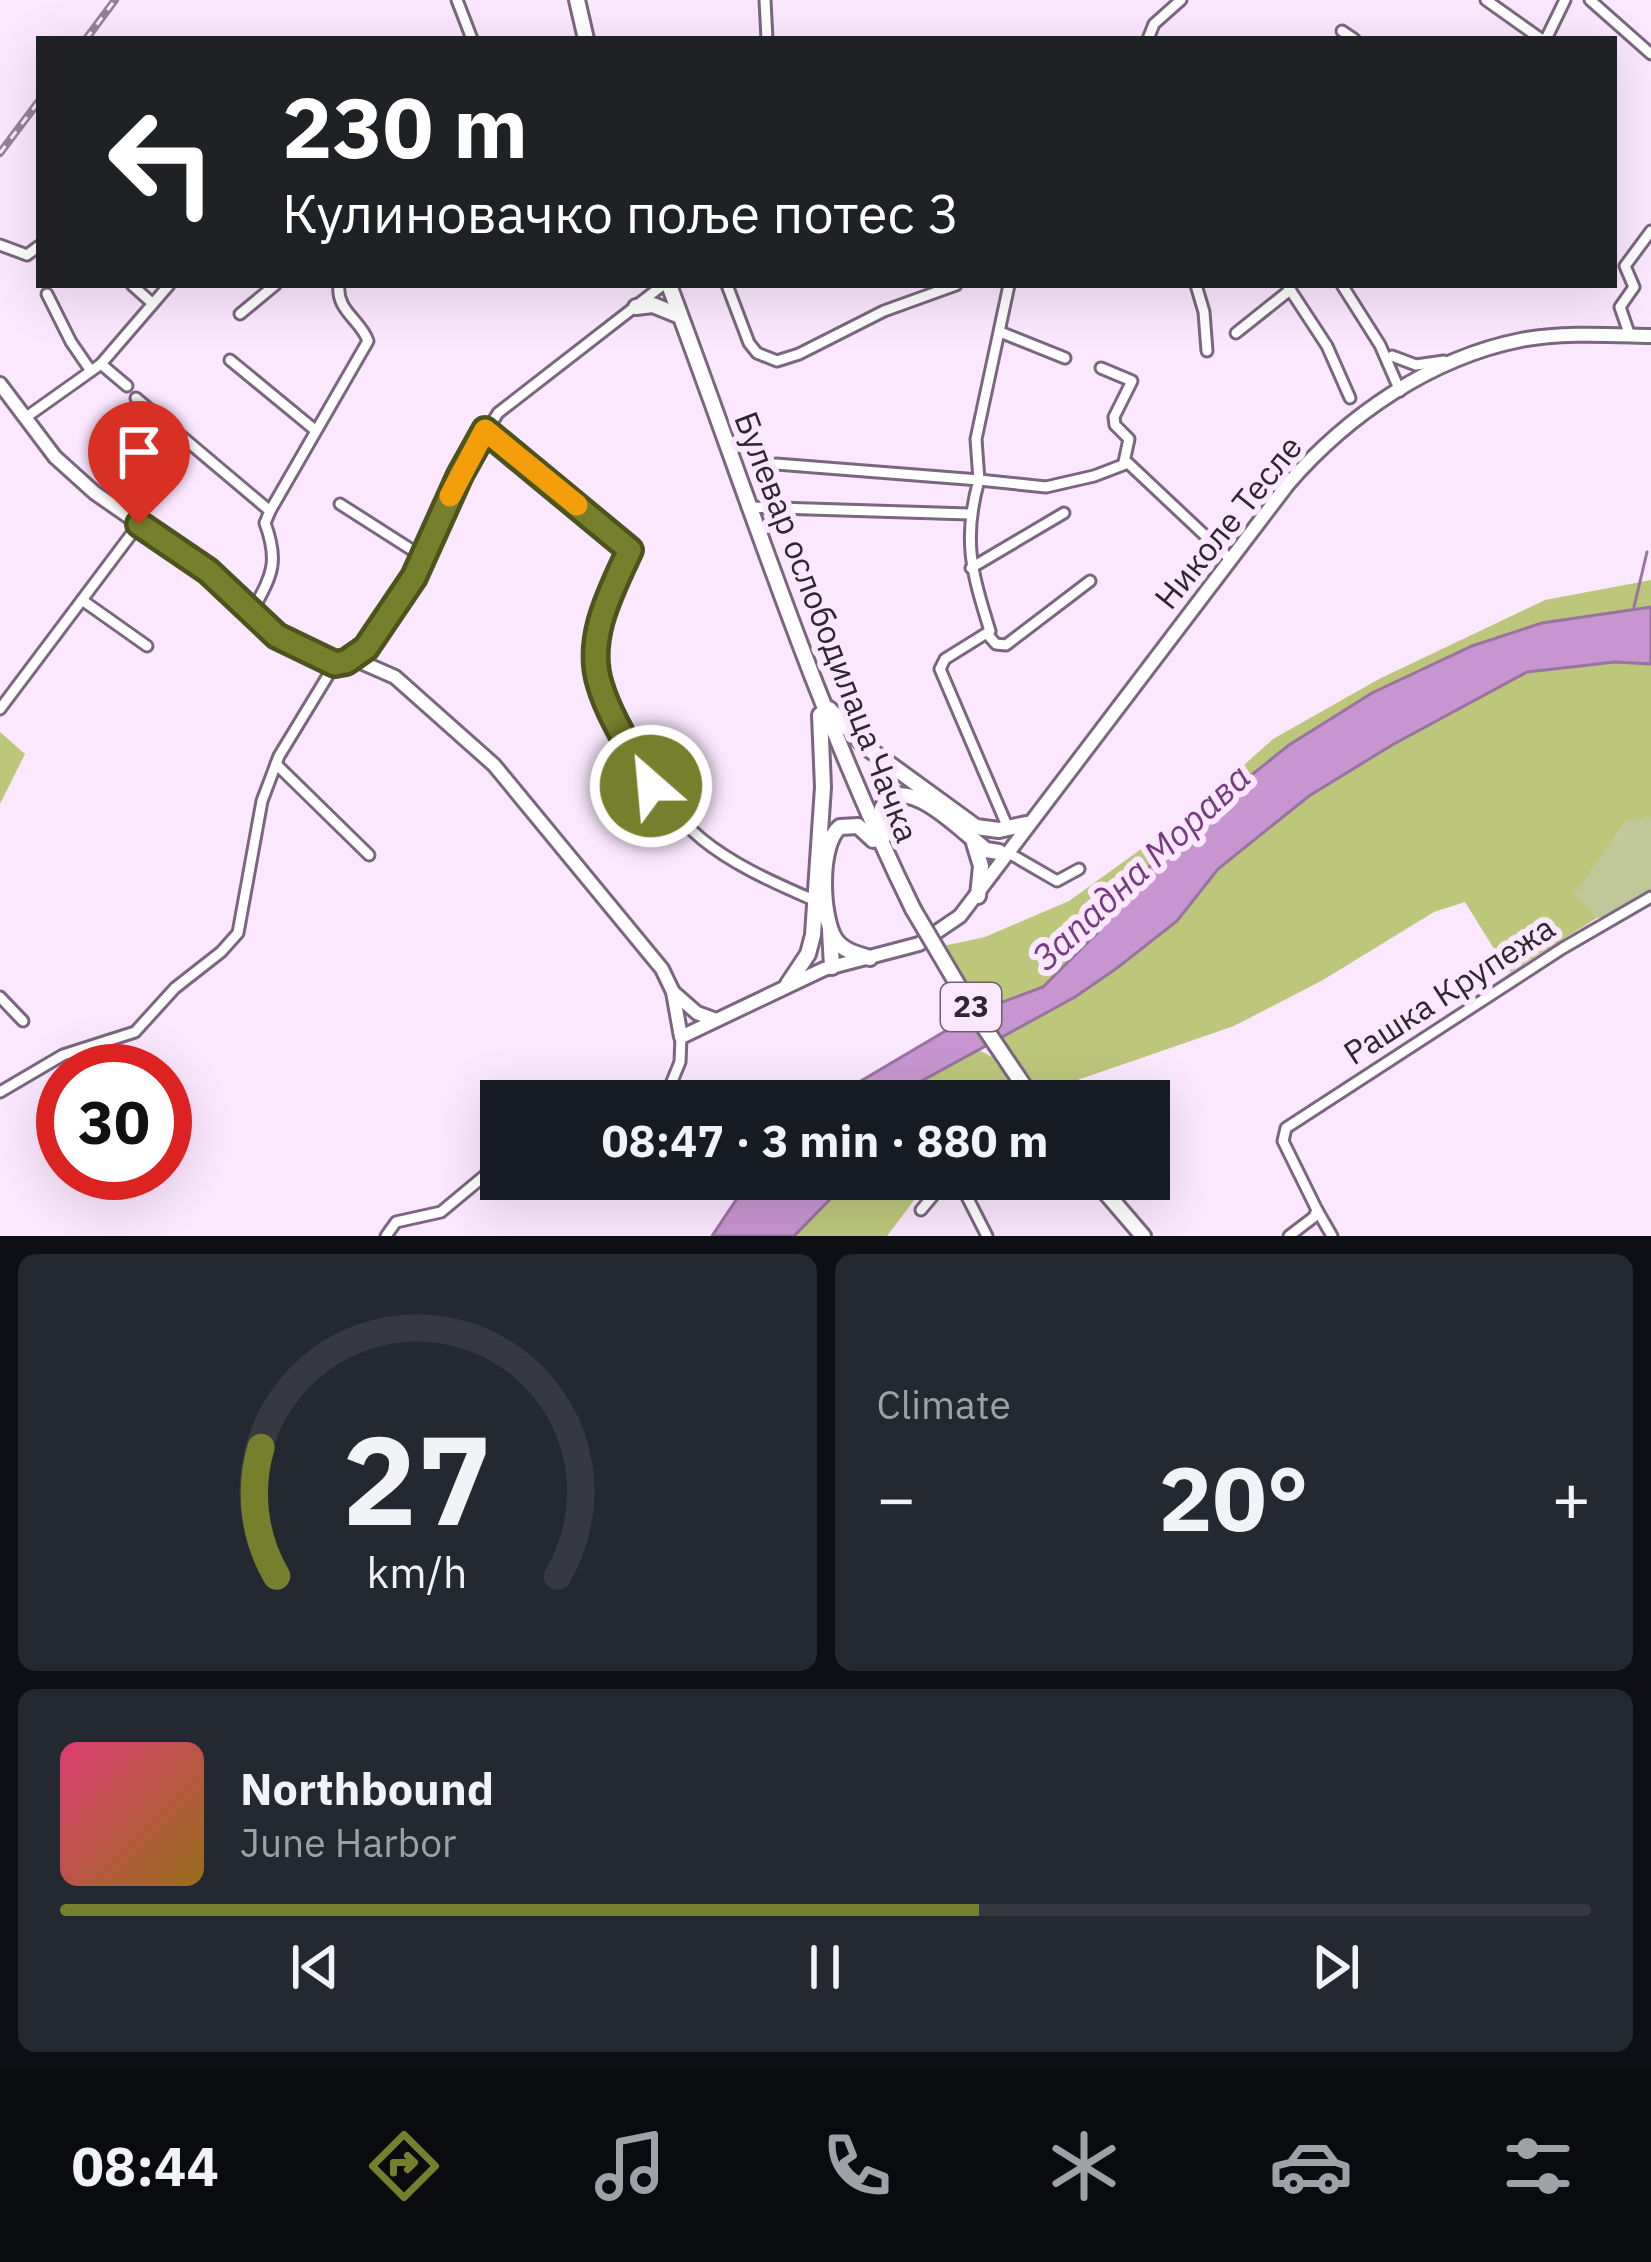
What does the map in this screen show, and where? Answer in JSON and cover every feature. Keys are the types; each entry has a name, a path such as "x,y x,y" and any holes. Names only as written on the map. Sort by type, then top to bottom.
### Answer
{"main road":[{"path":"578,0 585,36"},
{"name":"Булевар ослободилаца Чачка","path":"667,288 820,701 886,853 913,909 1020,1080"},
{"path":"636,307 652,305 680,316 680,288"},
{"path":"788,984 808,954 813,935 823,788 820,701"},
{"path":"820,701 866,747 974,833 986,850 1003,854"},
{"path":"886,853 880,815 888,800 902,795 923,800 974,833 1026,824"},
{"path":"869,958 839,944 831,927 825,865 832,833 843,825 858,826 886,853"},
{"path":"974,833 980,860 978,896"},
{"path":"828,968 831,927"},
{"path":"813,935 828,968"},
{"path":"1112,1200 1143,1236"}],"street":[{"path":"458,0 471,36"},
{"path":"765,0 767,36"},
{"path":"1148,36 1180,0"},
{"path":"1486,0 1540,36"},
{"path":"1546,36 1565,0"},
{"path":"1590,0 1651,54"},
{"path":"1342,32 1349,36"},
{"path":"1630,336 1620,307 1634,289 1625,266 1651,231"},
{"path":"0,245 27,255 36,248"},
{"path":"135,288 152,303"},
{"path":"26,418 101,364 166,288"},
{"path":"240,314 271,288"},
{"path":"252,612 273,568 274,547 265,524 270,511 368,340 340,301 339,288"},
{"path":"0,1092 63,1055 135,1033 176,988 238,933 262,801 276,764 335,664 354,658 388,617 485,430 498,413 662,288"},
{"path":"728,288 749,344 777,361 884,311 948,288"},
{"path":"1008,288 976,439 979,480 969,514 971,568 988,635 996,644 1006,645 1090,581"},
{"path":"1197,288 1207,351"},
{"path":"1272,288 1280,298"},
{"path":"1236,333 1287,288"},
{"path":"1289,288 1327,346 1349,398"},
{"path":"1344,288 1406,387"},
{"path":"47,294 91,371"},
{"path":"1000,332 1065,358"},
{"name":"Николе Тесле","path":"681,1037 828,968 919,944 960,916 1230,559 1318,449 1361,413 1461,361 1520,340 1576,334 1651,336"},
{"path":"1380,345 1392,356 1416,365 1461,361"},
{"path":"1392,356 1406,387"},
{"path":"230,360 315,430"},
{"path":"101,364 128,386"},
{"path":"1101,368 1132,381 1114,416 1115,425 1129,440 1124,463"},
{"path":"0,384 56,457 95,493 208,571 277,636 335,664"},
{"path":"136,398 270,511"},
{"path":"485,430 630,550 604,608 597,644 599,683 651,786 688,829 743,870 816,901"},
{"path":"776,464 1046,487 1094,476 1124,463"},
{"path":"1124,463 1230,559"},
{"path":"340,504 423,557"},
{"path":"747,507 969,514"},
{"path":"971,568 1064,513"},
{"path":"0,709 139,524"},
{"path":"82,600 147,646"},
{"path":"988,635 945,659 940,669 1008,828"},
{"path":"354,658 395,677 494,765 662,969 673,992 681,1037 680,1062 673,1080"},
{"path":"276,764 369,855"},
{"path":"1003,854 1058,881 1079,869"},
{"name":"Рашка Крупежа","path":"1317,1210 1283,1136 1286,1128 1563,948 1651,897"},
{"path":"673,992 697,1012 716,1020"},
{"path":"0,998 23,1022"},
{"path":"386,1236 397,1222 441,1212 480,1180"},
{"path":"921,1210 929,1200"},
{"path":"969,1200 987,1236"},
{"path":"1289,1236 1317,1210"},
{"path":"1317,1210 1332,1236"}],"green space":[{"path":"1651,580 1651,607 1543,623 1472,646 1289,745 1224,797 1133,882 1098,932 1043,987 981,1010 943,946 985,937 1069,901 1187,816 1273,739 1379,679 1545,600"},
{"path":"1615,662 1651,664 1651,817 1627,820 1573,895 1597,918 1509,973 1465,902 1434,912 1323,980 1234,1026 1078,1080 1028,1080 1000,1038 1075,997 1177,921 1218,869 1309,796 1527,672"},
{"path":"0,732 25,754 0,804"},
{"path":"1651,817 1651,897 1615,915 1597,918 1572,895 1628,819"},
{"path":"979,1050 992,1057 1008,1080 924,1080"},
{"path":"829,1200 914,1200 887,1236 794,1236"}],"shaded area":[{"path":"1651,607 1651,664 1615,662 1527,672 1309,796 1218,869 1177,921 1075,997 923,1080 863,1080 981,1010 1043,987 1098,932 1133,882 1224,797 1289,745 1372,693 1472,646 1542,623"},
{"path":"736,1200 829,1200 794,1236 712,1236"}],"waterway":[{"path":"1634,607 1647,552"}],"railway":[{"path":"88,36 115,0"},
{"path":"0,153 36,105"}],"slow traffic":[{"path":"450,496 485,430 577,505"}],"route":[{"path":"139,524 208,571 277,636 335,664 346,662 366,648 414,577 485,430 630,550 604,608 597,644 599,683 651,786"}],"water label":[{"name":"Западна Морава","path":"1141,867"}]}
